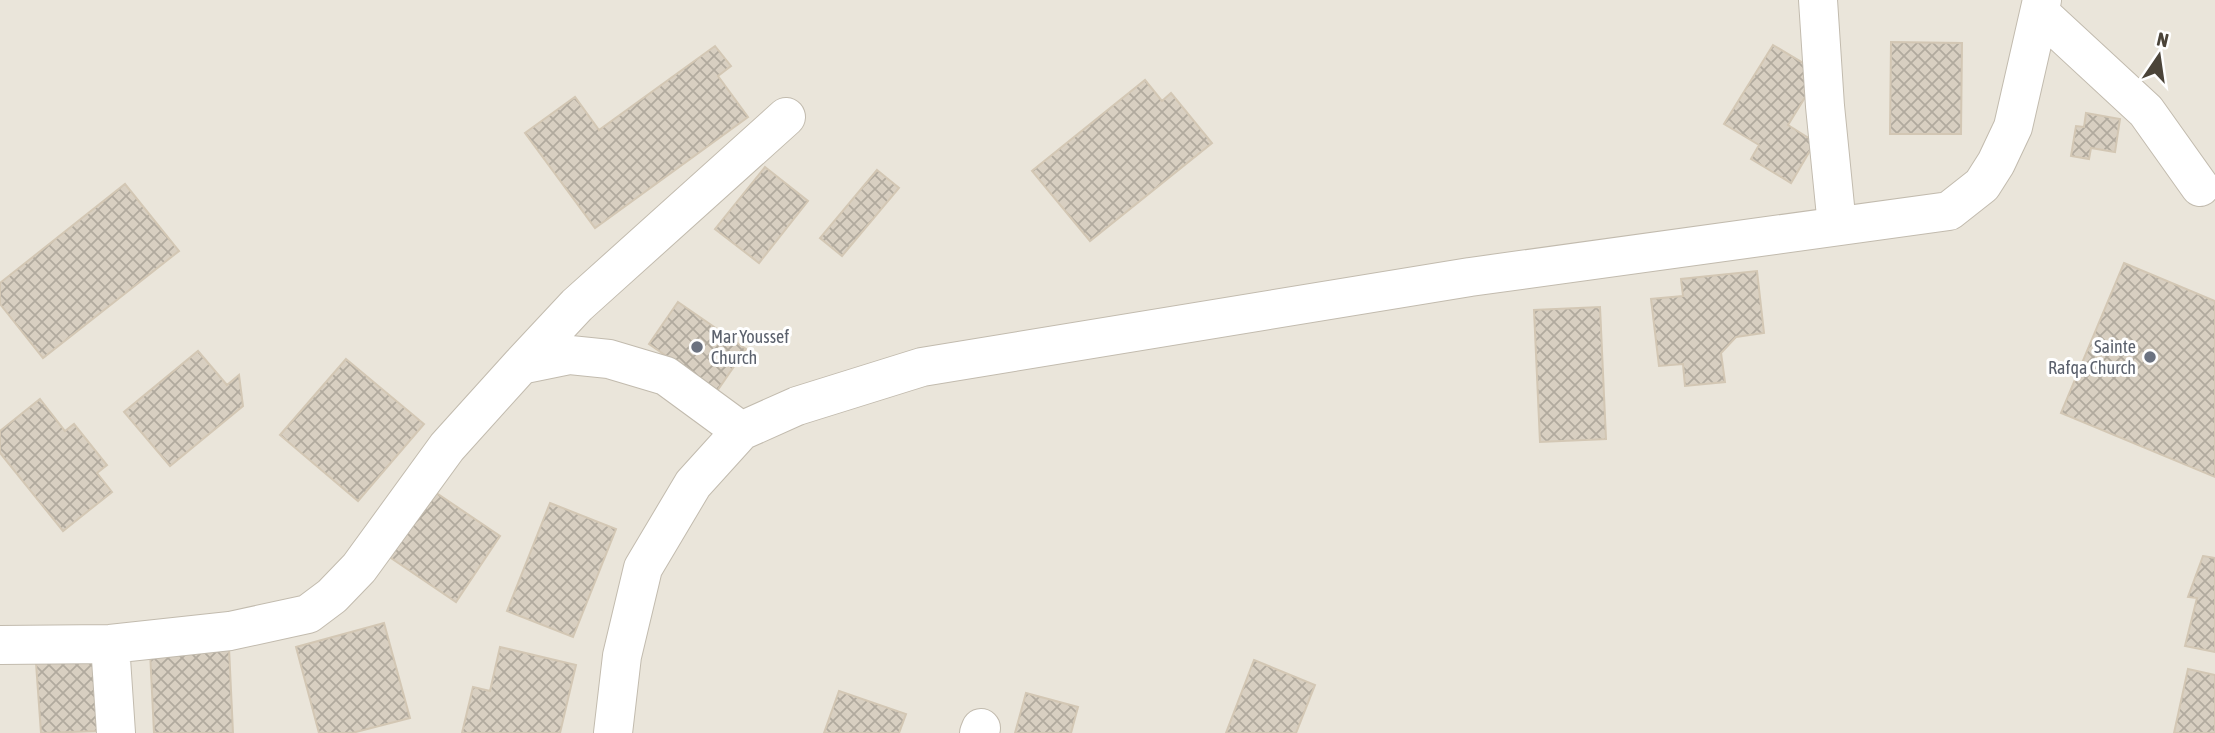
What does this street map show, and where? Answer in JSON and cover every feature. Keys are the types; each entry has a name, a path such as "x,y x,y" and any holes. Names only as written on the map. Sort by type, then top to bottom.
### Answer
{"street":[{"path":"1818,0 1837,226"},
{"path":"613,733 622,656 643,568 693,484 741,431 797,405 922,368 1470,277 1949,211 1982,185 2013,127 2041,6"},
{"path":"2041,6 2146,111 2200,187"},
{"path":"0,645 110,644 230,631 308,614 332,596 359,568 447,447 577,305 786,117"},
{"path":"521,365 570,355 609,359 666,376 741,431"},
{"path":"110,644 116,733"}],"shaded area":[{"path":"0,0 2215,0 2215,733 0,733"}],"building":[{"path":"1891,42 1962,43 1961,134 1890,134"},
{"path":"1773,45 1820,73 1788,125 1815,142 1791,183 1751,159 1759,145 1724,124"},
{"path":"715,46 731,66 718,76 748,117 595,228 525,133 575,97 599,130"},
{"path":"1145,80 1162,101 1171,93 1212,143 1090,241 1032,171"},
{"path":"2086,113 2120,119 2115,152 2091,148 2089,159 2071,156 2076,126 2084,127"},
{"path":"765,167 808,201 759,263 715,229"},
{"path":"877,170 899,188 842,256 820,238"},
{"path":"125,184 179,251 43,358 0,304 0,283"},
{"name":"Sainte Rafqa Church","path":"2124,263 2215,301 2215,477 2061,413"},
{"path":"1757,271 1764,333 1736,337 1721,353 1725,382 1685,386 1683,364 1659,366 1651,299 1683,296 1681,279"},
{"name":"Mar Youssef Church","path":"678,302 746,349 717,391 649,344"},
{"path":"1600,307 1606,439 1540,442 1534,310"},
{"path":"198,351 227,385 239,375 243,406 170,466 124,412"},
{"path":"346,359 424,424 358,501 280,435"},
{"path":"40,399 65,431 74,424 107,465 97,473 112,492 63,531 0,453 0,431"},
{"path":"432,490 500,536 456,602 388,556"},
{"path":"550,503 616,529 573,637 507,611"},
{"path":"2203,556 2215,558 2215,652 2185,646 2197,598 2188,597"},
{"path":"384,623 410,718 352,733 319,733 296,647"},
{"path":"500,647 576,665 560,733 462,733 473,687 490,691"},
{"path":"229,648 233,733 154,733 150,651"},
{"path":"94,659 99,731 41,733 36,663"},
{"path":"1254,660 1315,685 1296,733 1226,733"},
{"path":"2188,669 2215,675 2215,733 2174,733"},
{"path":"839,691 906,714 899,733 824,733"},
{"path":"1026,693 1078,707 1071,733 1015,733"}],"place":[{"name":"Mar Youssef Church","path":"697,347"},
{"name":"Sainte Rafqa Church","path":"2150,357"}]}
